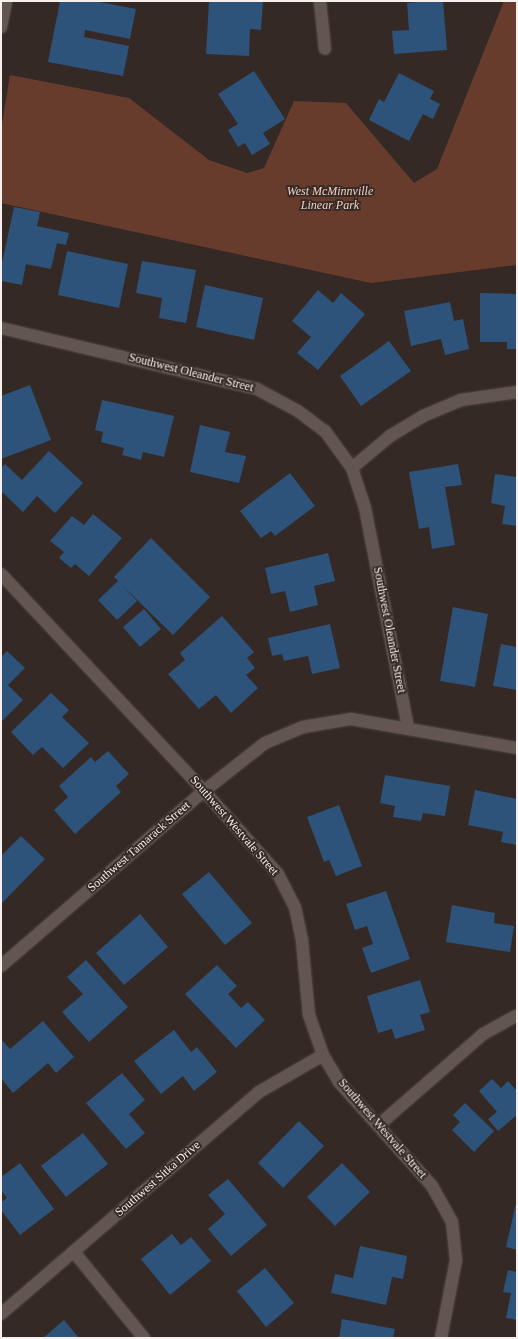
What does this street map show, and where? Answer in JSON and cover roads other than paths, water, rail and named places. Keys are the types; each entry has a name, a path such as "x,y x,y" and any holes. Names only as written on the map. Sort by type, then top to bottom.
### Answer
{"street":[{"path":"1,27 6,1"},
{"path":"320,1 325,49"},
{"name":"Southwest Oleander Street","path":"1,328 215,377 257,389 298,411 325,431 352,468 365,508 408,727"},
{"path":"352,468 390,436 424,416 462,400 517,392"},
{"name":"Southwest Westvale Street","path":"1,574 204,791 278,874 295,907 302,941 309,1015 323,1055 339,1082 380,1124 432,1186 452,1222 456,1260 441,1338"},
{"name":"Southwest Tamarack Street","path":"1,966 204,791 265,743 303,727 351,719 408,727 517,748"},
{"path":"380,1124 483,1034 514,1016"},
{"name":"Southwest Sitka Drive","path":"1,1314 259,1092 323,1055"},
{"path":"74,1252 144,1338"}],"park label":[{"name":"West McMinnville Linear Park","path":"330,199"}]}
